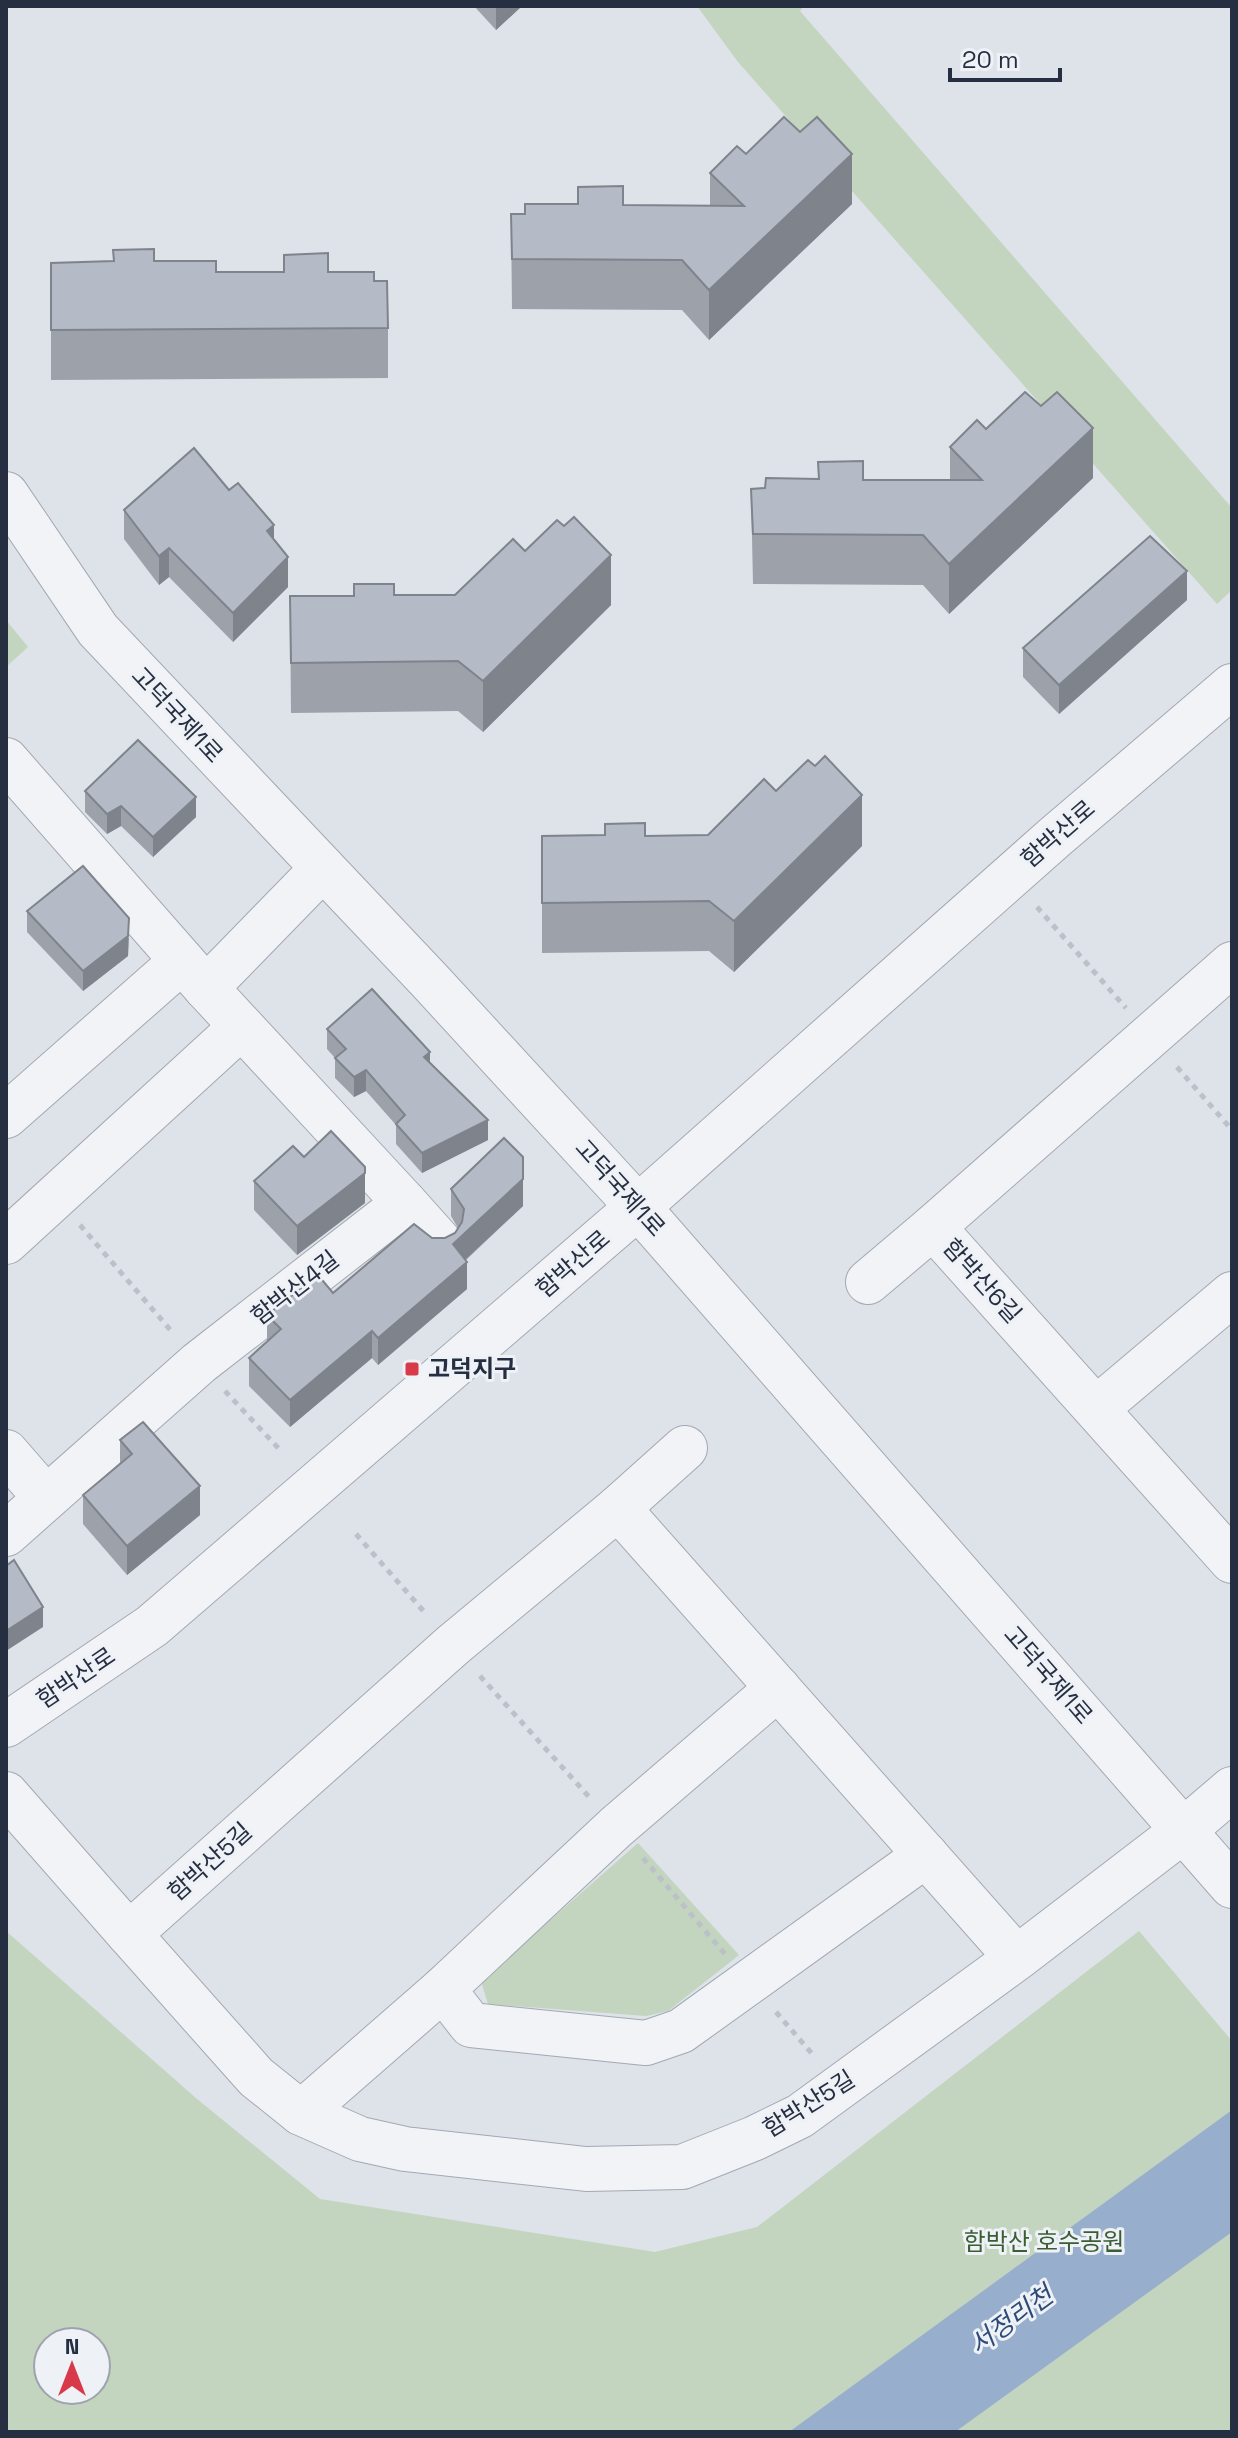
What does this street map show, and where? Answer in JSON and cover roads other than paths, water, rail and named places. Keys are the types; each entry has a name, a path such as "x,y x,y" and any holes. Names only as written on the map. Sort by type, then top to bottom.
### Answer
{"street":[{"name":"고덕국제1로","path":"6,494 98,630 430,981 638,1207 1232,1886"},
{"name":"함박산로","path":"6,1725 152,1626 638,1207 1055,837 1232,686"},
{"path":"6,760 240,1028 439,1241"},
{"path":"6,1116 194,974 322,869"},
{"name":"함박산6길","path":"1232,964 933,1227 1232,1561"},
{"path":"6,1242 240,1028"},
{"name":"함박산4길","path":"6,1534 199,1363 405,1203"},
{"path":"868,1282 933,1227"},
{"path":"1097,1408 1232,1294"},
{"name":"함박산5길","path":"685,1448 453,1645 129,1934 256,2077 301,2113 360,2139 405,2149 586,2169 682,2167 800,2116 1017,1958 1184,1830"},
{"path":"6,1452 46,1498"},
{"path":"618,1508 1017,1958"},
{"path":"301,2113 443,1989 616,1827 778,1688"},
{"path":"1184,1830 1232,1789"},
{"path":"6,1794 129,1934"},
{"path":"443,1989 471,2025 646,2043 681,2031 926,1855"}],"water":[{"name":"서정리천","path":"1232,2110 1232,2232 955,2432 789,2432"}],"place":[{"name":"고덕지구","path":"412,1369"}],"park label":[{"name":"함박산 호수공원","path":"1044,2242"}]}
